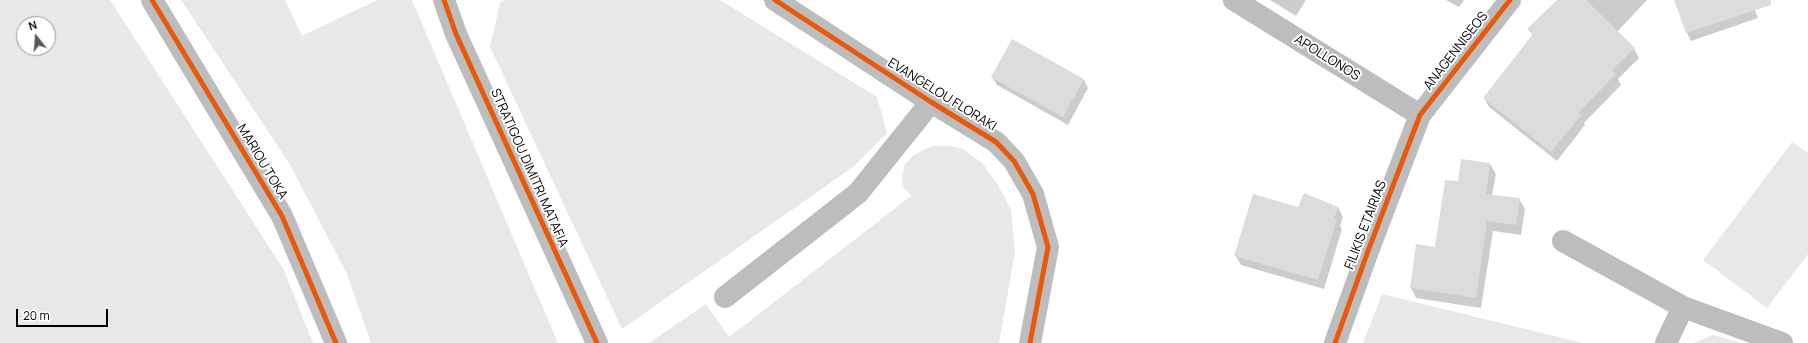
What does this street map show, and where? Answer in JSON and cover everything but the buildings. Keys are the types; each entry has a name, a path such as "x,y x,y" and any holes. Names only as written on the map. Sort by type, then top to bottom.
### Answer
{"street":[{"name":"MARIOU TOKA","path":"152,0 282,216 336,343"},
{"name":"STRATIGOU DIMITRI MATAFIA","path":"444,0 456,34 597,343"},
{"name":"EVANGELOU FLORAKI","path":"775,0 931,102 996,142 1014,161 1033,194 1048,247 1030,343"},
{"name":"APOLLONOS","path":"1234,0 1420,116"},
{"name":"ANAGENNISEOS","path":"1420,116 1510,0"},
{"path":"725,297 858,193 931,102"},
{"name":"FILIKIS ETAIRIAS","path":"1335,343 1368,251 1420,116"},
{"path":"1563,241 1682,307 1782,343"},
{"path":"1666,343 1682,307"}],"shaded area":[{"path":"0,0 110,0 284,270 313,343 0,343"},
{"path":"181,0 285,0 302,36 377,0 412,0 558,343 371,343 347,274 289,163"},
{"path":"504,0 720,0 877,97 887,133 853,167 622,329 490,47 500,3"},
{"path":"1792,142 1808,153 1808,254 1767,308 1703,260"},
{"path":"932,146 951,146 963,149 982,163 998,185 1011,210 1015,252 999,343 649,343 706,304 729,337 911,196 903,186 902,176 905,164 914,155"},
{"path":"1382,294 1583,343 1363,343"},
{"path":"1713,335 1741,343 1694,343"}],"cycle path":[{"path":"152,0 282,216 336,343"},
{"path":"444,0 456,34 597,343"},
{"path":"775,0 931,102 996,142 1014,161 1033,194 1048,247 1030,343"},
{"path":"1335,343 1368,251 1420,115 1510,0"}]}
